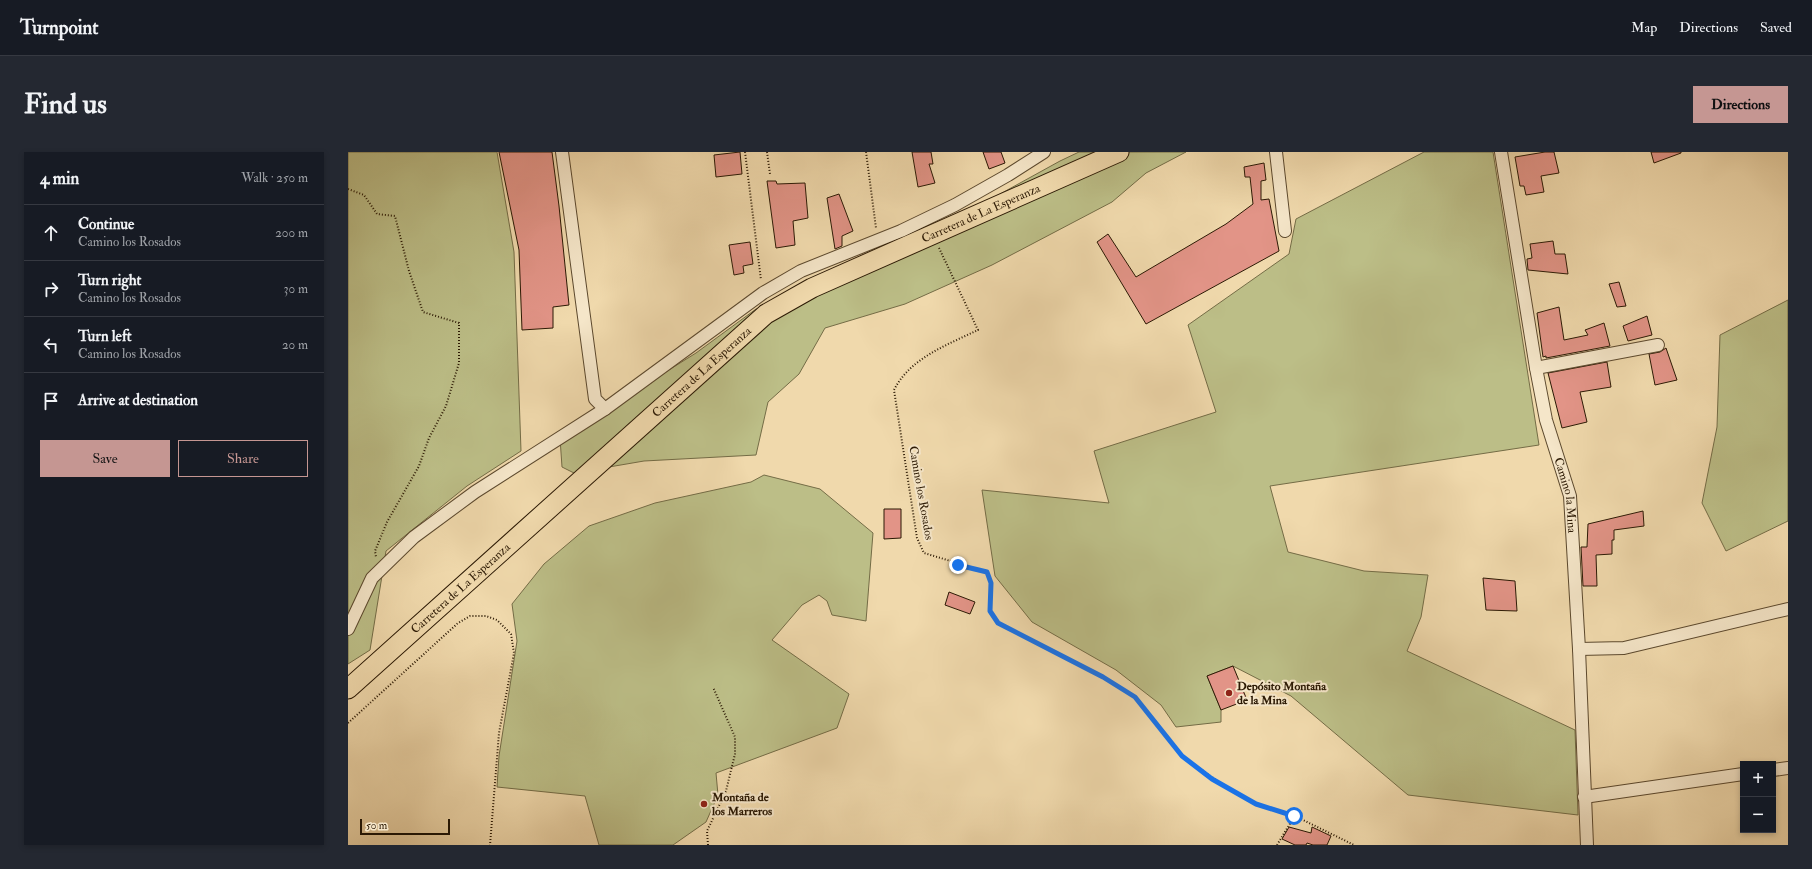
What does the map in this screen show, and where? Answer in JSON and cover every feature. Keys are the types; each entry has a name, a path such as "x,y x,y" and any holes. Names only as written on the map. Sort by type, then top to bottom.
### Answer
{"main road":[{"name":"Carretera de La Esperanza","path":"348,688 766,314 812,288 1119,152"}],"street":[{"path":"562,152 595,399 605,409"},
{"path":"348,629 372,578 414,537 475,492 605,409 763,293 801,271 878,240 955,205 1008,176 1044,152"},
{"path":"1276,152 1285,231"},
{"name":"Camino la Mina","path":"1501,152 1536,368 1546,420 1570,496 1579,649 1587,845"},
{"path":"1536,368 1658,345"},
{"path":"1579,649 1624,648 1788,609"},
{"path":"1776,770 1788,768"},
{"path":"1584,797 1740,774"}],"path":[{"path":"745,152 763,293"},
{"path":"767,152 770,174"},
{"path":"866,152 878,240"},
{"path":"348,188 364,195 377,214 395,216 409,271 423,312 459,324 459,363 446,406 429,438 419,466 387,522 375,551 379,571"},
{"name":"Camino los Rosados","path":"933,234 978,330 933,351 901,377 894,390 917,538 924,553 987,572 991,583 990,611 998,623 1103,677 1135,697 1182,756 1212,779 1256,804 1294,816 1330,832 1354,845"},
{"path":"348,723 458,623 470,616 486,616 497,620 510,634 514,653 499,733 490,845"},
{"path":"708,845 707,831 726,791 735,754 735,737 713,687"},
{"path":"1277,845 1294,816"}],"green space":[{"path":"348,152 497,152 514,252 521,451 467,486 386,551 370,650 348,664"},
{"path":"1079,152 1186,152 1146,173 1112,202 992,265 905,304 825,328 799,374 768,402 756,455 644,461 574,473 562,467 560,438 696,353 756,309 795,307 1060,161"},
{"path":"1424,152 1493,152 1539,445 1270,486 1288,552 1364,571 1428,575 1421,617 1407,651 1575,730 1578,815 1408,795 1291,696 1233,666 1207,676 1221,710 1221,722 1176,727 1161,705 1116,670 1032,622 995,576 982,490 1109,503 1094,451 1216,412 1188,325 1289,254 1296,219"},
{"path":"1788,300 1788,521 1726,551 1702,503 1717,427 1720,335"},
{"path":"764,475 820,489 873,533 866,621 832,615 827,601 819,595 802,605 772,640 849,694 837,728 716,773 718,795 706,822 673,845 599,845 585,796 497,787 499,756 517,641 512,604 544,564 589,526 655,503 751,482"}],"building":[{"path":"499,152 552,152 569,305 553,307 553,328 522,330 519,250"},
{"path":"740,152 742,174 716,177 714,155"},
{"path":"912,152 931,152 933,164 929,164 935,183 918,187"},
{"path":"983,152 1001,152 1005,163 989,169"},
{"path":"1554,152 1559,173 1541,176 1544,192 1526,195 1524,186 1520,186 1515,157"},
{"path":"1651,152 1681,152 1681,153 1654,163"},
{"path":"1264,163 1266,180 1261,181 1261,200 1269,199 1279,251 1146,324 1097,242 1108,234 1136,277 1226,224 1253,204 1250,177 1245,177 1244,167"},
{"path":"767,181 776,181 777,184 805,183 808,218 793,221 795,245 776,248"},
{"path":"839,194 853,231 842,236 842,246 835,249 827,198"},
{"path":"1553,241 1555,254 1565,254 1568,274 1528,270 1527,259 1532,258 1530,244"},
{"path":"750,242 753,264 743,266 744,273 734,275 729,245"},
{"path":"1619,282 1626,306 1617,307 1609,284"},
{"path":"1559,307 1564,340 1588,335 1585,330 1604,323 1610,346 1546,358 1546,356 1543,357 1537,313"},
{"path":"1647,316 1652,335 1628,341 1623,326"},
{"path":"1666,348 1677,380 1655,385 1649,354 1660,352"},
{"path":"1607,362 1611,387 1580,392 1587,422 1562,428 1548,373"},
{"path":"884,509 901,509 901,538 884,539"},
{"path":"1643,511 1644,526 1614,530 1612,554 1596,555 1597,586 1583,586 1581,547 1587,547 1588,524"},
{"path":"1483,578 1515,581 1517,611 1486,610"},
{"path":"949,592 975,602 970,614 945,605"},
{"name":"Depósito Montaña de la Mina","path":"1233,666 1247,700 1221,710 1207,676"},
{"path":"1289,827 1311,833 1312,827 1331,836 1327,845 1313,845 1307,843 1306,845 1295,845 1282,839"}],"place":[{"name":"Depósito Montaña de la Mina","path":"1229,693"},
{"name":"Montaña de los Marreros","path":"704,804"}],"route":[{"path":"958,565 987,572 991,583 990,611 998,623 1103,677 1135,697 1182,756 1212,779 1256,804 1294,816"}]}
